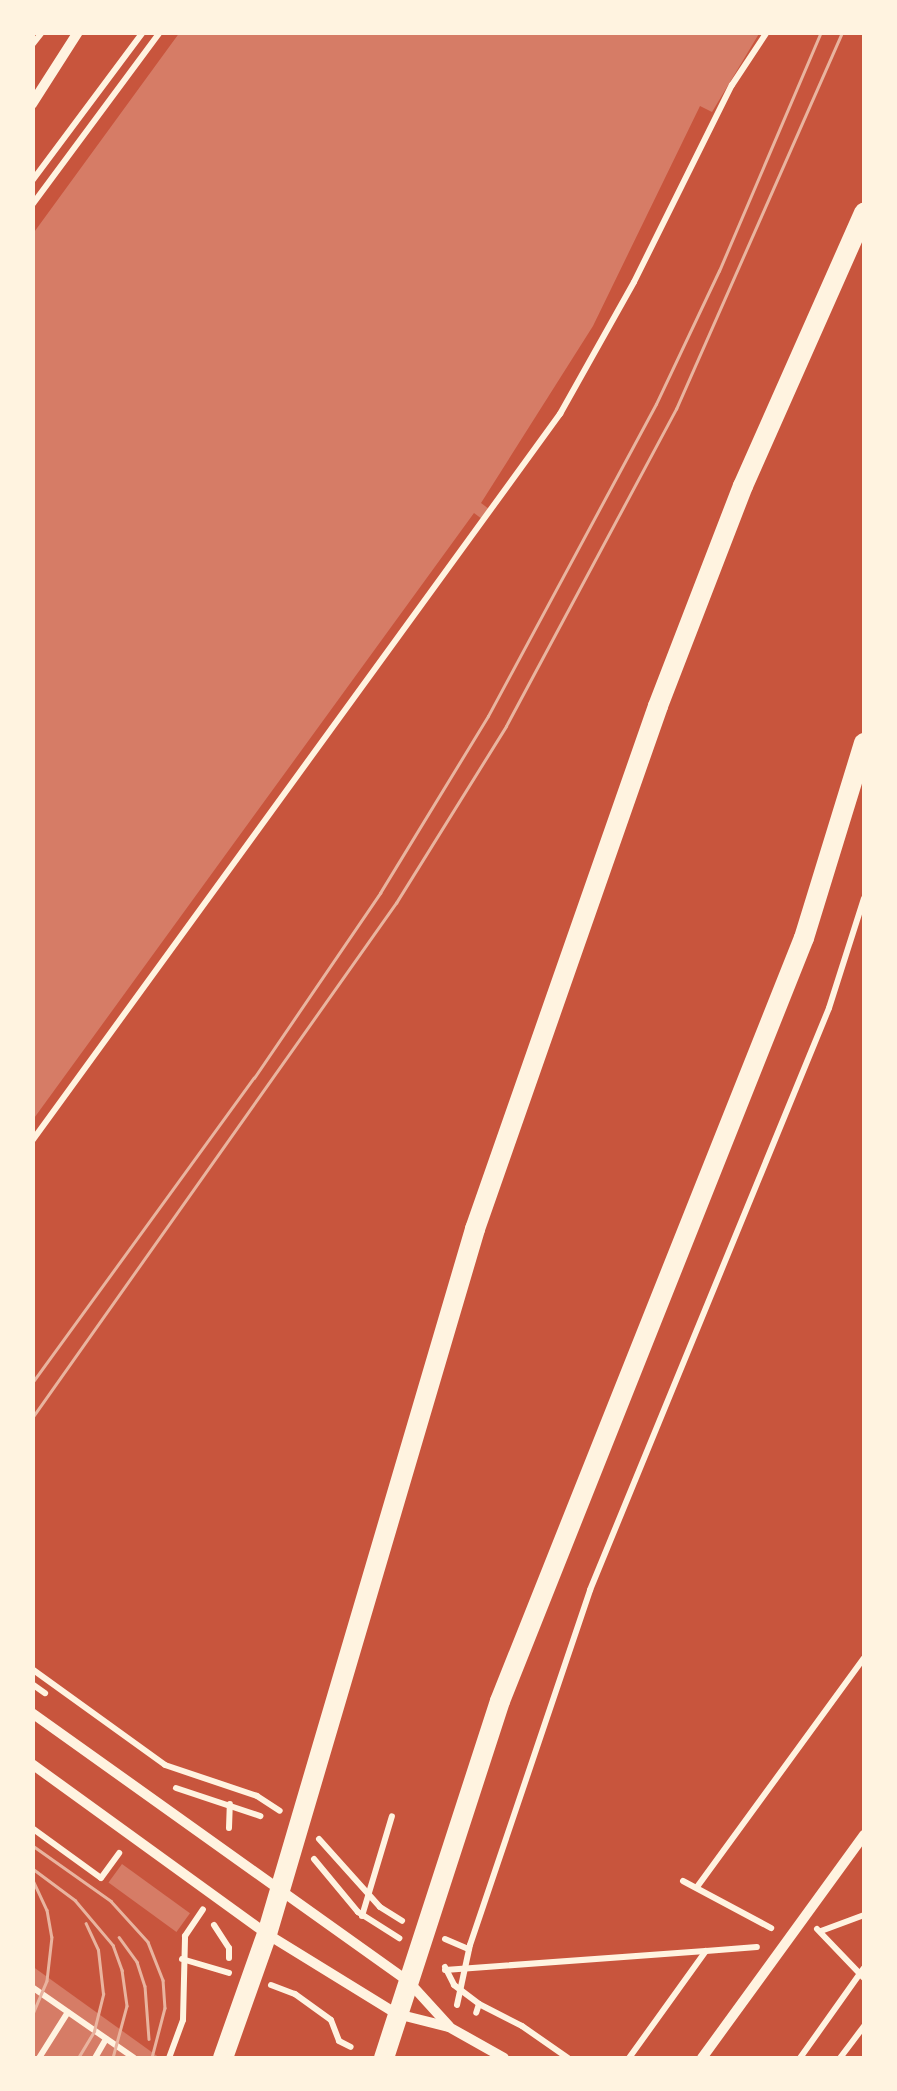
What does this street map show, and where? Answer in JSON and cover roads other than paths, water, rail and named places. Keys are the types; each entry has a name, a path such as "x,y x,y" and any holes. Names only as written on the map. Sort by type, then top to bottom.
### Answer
{"main road":[{"path":"224,2058 280,1894 488,1192 693,614 743,486 864,213"},
{"path":"384,2058 500,1701 804,938 864,743"}],"street":[{"path":"32,104 78,32"},
{"path":"32,1713 280,1894 408,1981 449,2027"},
{"path":"32,1764 267,1934 397,2014 449,2027 504,2058"},
{"path":"702,2058 864,1835"}],"tram line":[{"path":"32,1383 254,1078 380,893 488,716 656,404 719,271 821,32"},
{"path":"32,1418 396,903 506,726 676,409 842,32"},
{"path":"32,1845 111,1901 148,1942 163,1980 165,2008 152,2058"},
{"path":"32,1868 75,1900 113,1945 122,1970 127,2006 113,2058"},
{"path":"32,1878 47,1910 52,1937 47,1981 32,2016"},
{"path":"78,2058 94,2031 103,1994 98,1950 86,1924"},
{"path":"119,1937 137,1962 145,1986 149,2039"}]}
